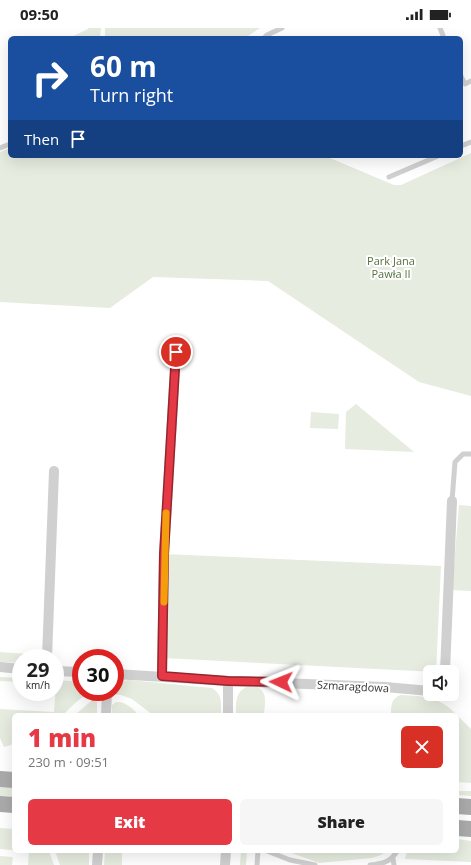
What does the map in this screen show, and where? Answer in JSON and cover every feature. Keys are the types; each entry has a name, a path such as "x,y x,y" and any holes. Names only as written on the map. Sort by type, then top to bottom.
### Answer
{"main road":[{"path":"0,779 12,780"},
{"path":"459,805 471,803"},
{"path":"0,804 12,805"},
{"path":"459,805 471,808"},
{"path":"459,828 471,829"}],"street":[{"path":"162,676 165,547 176,352"},
{"path":"47,649 54,471"},
{"path":"445,665 452,501"},
{"path":"0,667 12,668"},
{"name":"Szmaragdowa","path":"124,674 423,691"},
{"path":"228,681 228,713"},
{"path":"106,713 107,701"},
{"path":"97,865 98,853"},
{"path":"225,865 226,853"}],"lane":[{"path":"266,36 282,28"},
{"path":"463,80 465,84 471,81"},
{"path":"389,177 433,158"},
{"path":"452,501 455,462 463,454 471,454"},
{"path":"257,865 258,853"},
{"path":"272,853 290,860 316,865"},
{"path":"394,865 393,859 396,853"},
{"path":"370,865 382,864 393,859"}],"green space":[{"path":"101,28 100,36 73,36 88,29"},
{"path":"105,28 260,28 248,36 105,36"},
{"name":"Park Jana Pawła II","path":"8,149 8,158 330,158 394,185 401,185 463,158 471,153 471,396 419,382 268,281 153,277 110,308 0,302 0,152"},
{"path":"356,404 414,452 345,449 346,412"},
{"path":"311,412 339,414 338,429 310,428"},
{"path":"459,505 471,506 471,591 452,590"},
{"path":"164,554 441,566 436,665 423,665 423,671 163,658"},
{"path":"0,652 12,653 12,663 0,662"},
{"path":"0,677 12,678 12,682 0,681"},
{"path":"129,680 212,688 220,696 221,713 150,713 132,699 124,696 124,681"},
{"path":"64,681 72,681 72,701 78,701 65,713 12,713 12,745 4,747 0,738 0,709 54,712 55,701 64,701"},
{"path":"249,686 255,687 263,692 265,699 264,713 236,713 236,701 244,688"},
{"path":"401,695 423,697 423,701 438,701 455,713 391,713 393,700"},
{"path":"91,701 95,701 97,702 97,713 77,713"},
{"path":"116,702 120,702 126,704 137,713 112,713 112,705"},
{"path":"459,717 471,729 471,783 459,782"},
{"path":"0,787 12,787 12,797 0,796"},
{"path":"459,791 471,791 471,796 459,795"},
{"path":"0,828 12,829 12,850 0,849"},
{"path":"459,839 471,841 471,862 405,859 406,853 459,853"},
{"path":"29,853 50,853 54,865 28,865"},
{"path":"56,853 89,853 89,865 60,865"},
{"path":"105,853 122,853 122,865 104,865"},
{"path":"241,853 247,853 246,865 240,865"},
{"path":"292,853 384,853 372,858 319,863"},
{"path":"0,856 13,857 12,865 0,865"}],"slow traffic":[{"path":"164,602 166,513"}],"route":[{"path":"176,352 164,554 162,676 228,681 281,682"}]}
